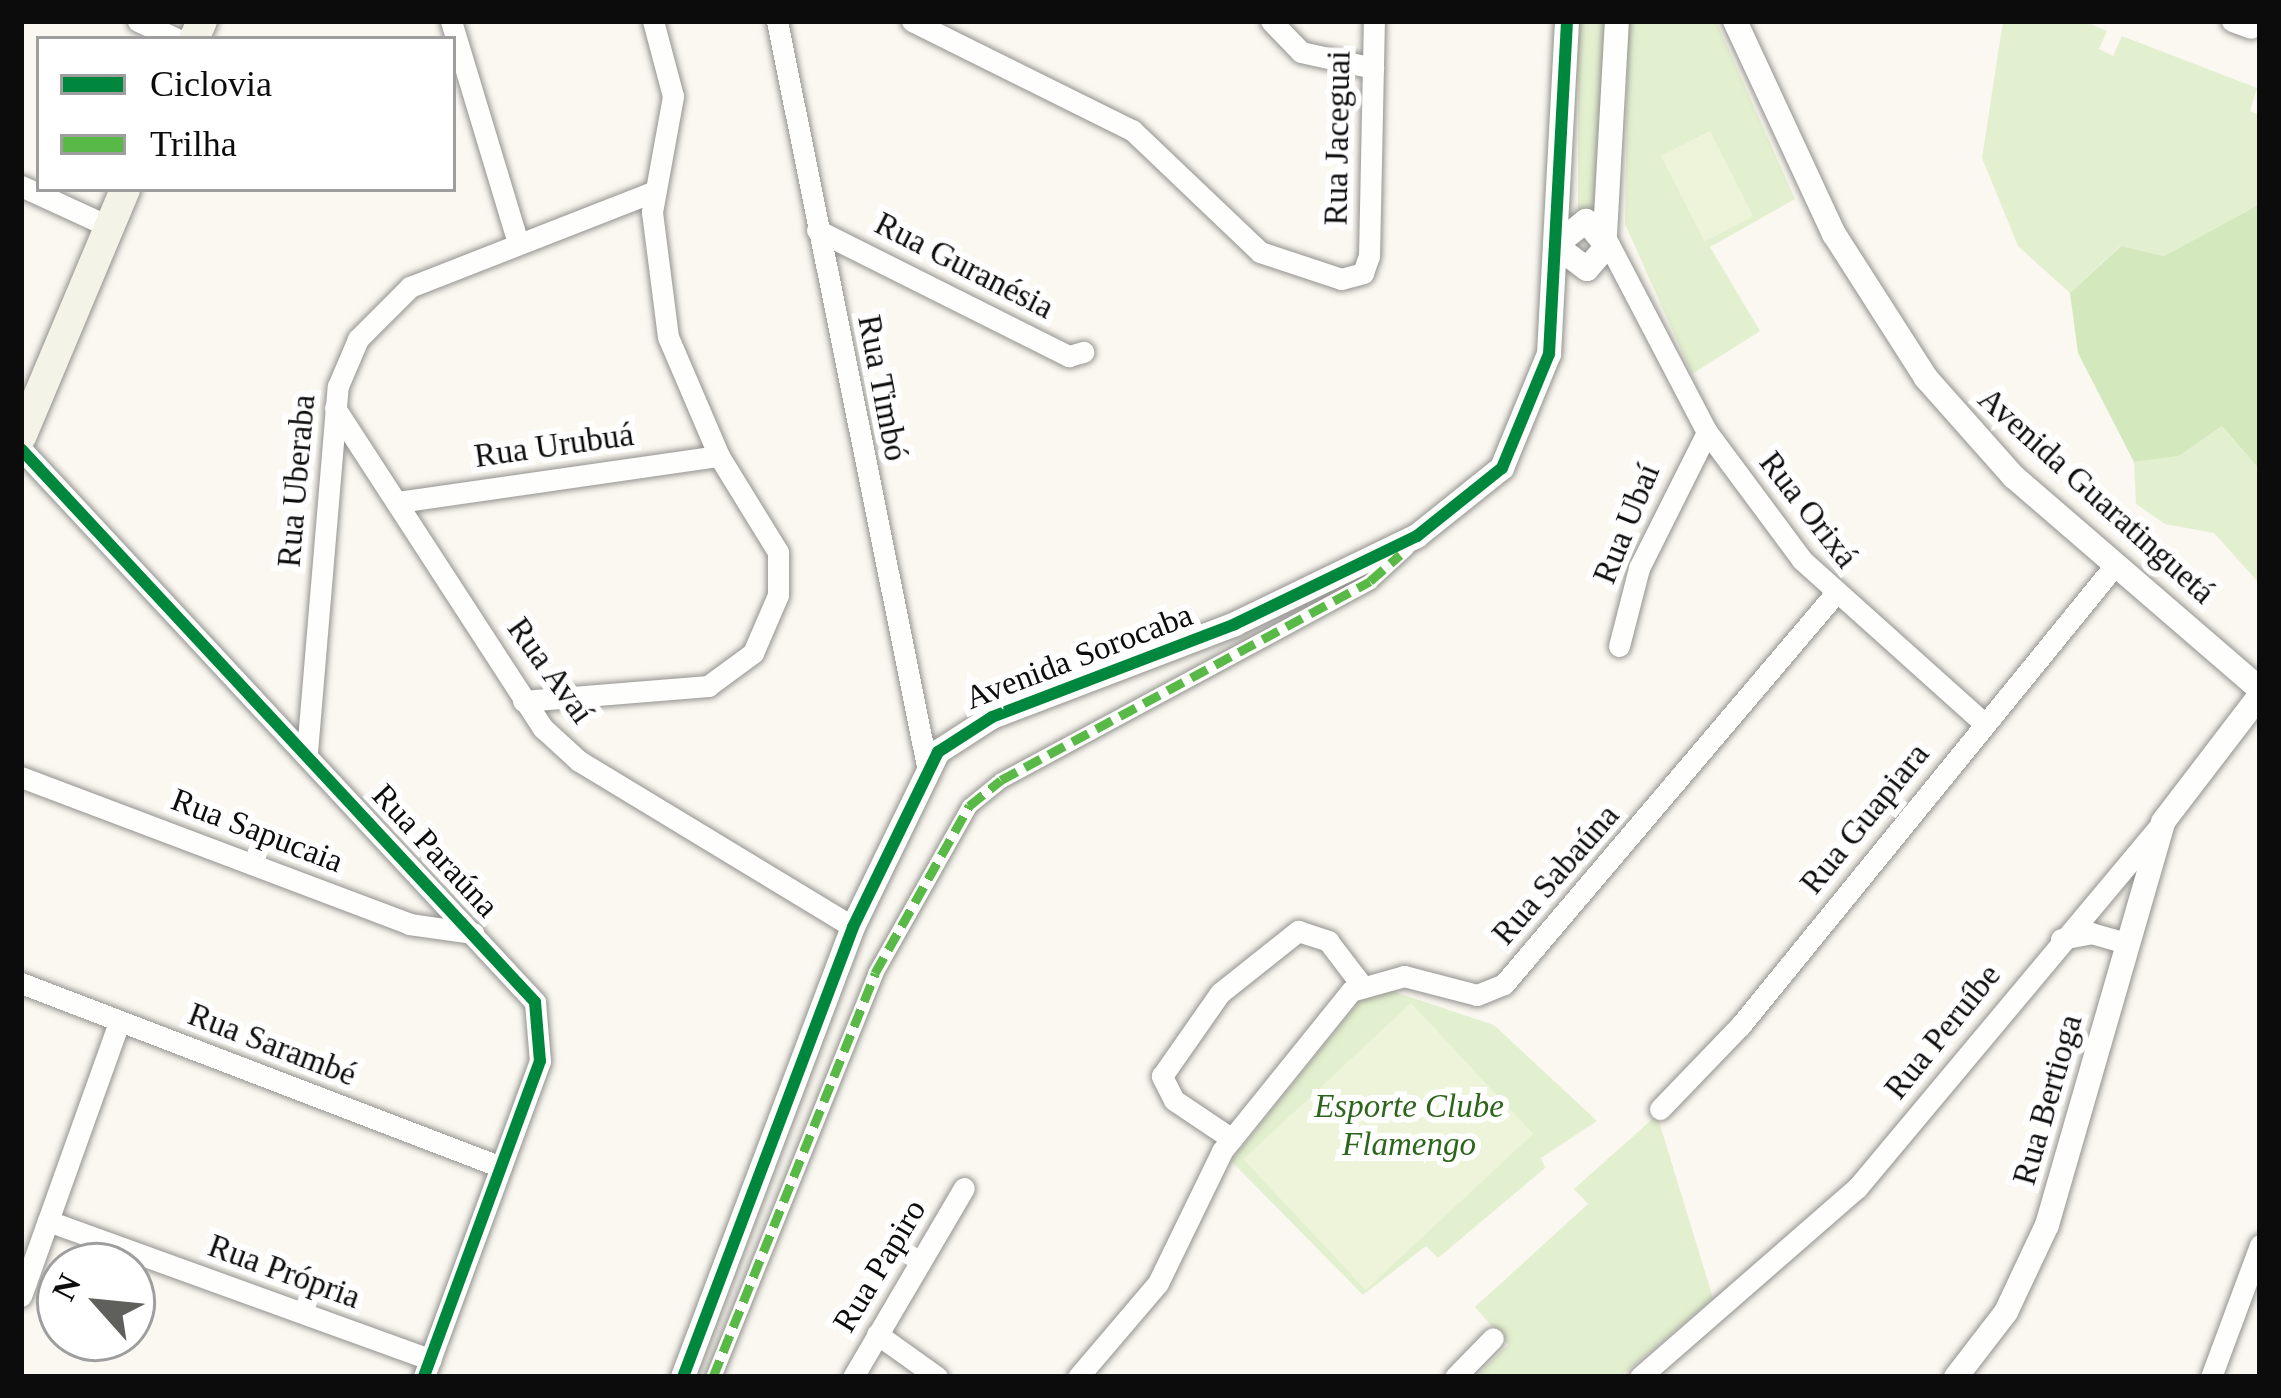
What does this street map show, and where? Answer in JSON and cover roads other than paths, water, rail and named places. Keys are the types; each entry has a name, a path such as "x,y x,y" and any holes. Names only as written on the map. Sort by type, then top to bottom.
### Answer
{"main road":[{"path":"21,436 73,303 124,192"},
{"path":"21,390 73,303"}],"street":[{"path":"138,21 170,36"},
{"path":"523,700 707,686 753,653 770,630 778,552 719,456 668,337 653,192 673,112 653,21"},
{"name":"Rua Timbó","path":"778,21 927,766"},
{"name":"Rua Jaceguai","path":"912,21 1156,145 1276,261 1341,279 1363,273 1369,256 1374,21"},
{"path":"1271,21 1300,52 1373,68"},
{"name":"Avenida Sorocaba","path":"683,1377 854,927 927,766 973,725 1234,624 1417,536 1463,505 1516,446 1543,383 1553,314 1567,21"},
{"path":"1589,268 1559,245 1580,221 1606,236 1617,21"},
{"name":"Avenida Guaratinguetá","path":"1735,21 1820,208 1891,331 1964,425 2114,566 2260,692"},
{"path":"458,61 518,243"},
{"path":"21,186 108,226"},
{"name":"Rua Uberaba","path":"307,752 335,408 346,361 382,308 518,243 653,192"},
{"name":"Rua Guranésia","path":"817,230 1069,356 1083,352"},
{"name":"Avenida Sorocaba","path":"1553,314 1589,268 1606,236"},
{"name":"Rua Orixá","path":"1606,236 1631,294 1708,432 1834,596 1985,724"},
{"name":"Rua Orixá","path":"1589,268 1631,294"},
{"name":"Rua Avaí","path":"335,408 523,700 579,761 854,927"},
{"name":"Rua Ubaí","path":"1619,646 1639,568 1708,432"},
{"name":"Rua Paraúna","path":"21,448 519,977 543,1029 501,1167 427,1368"},
{"name":"Rua Urubuá","path":"398,502 719,456"},
{"name":"Avenida Sorocaba","path":"713,1377 875,973 969,806 1001,780 1370,581 1417,536"},
{"name":"Rua Guapiara","path":"1660,1108 1740,1026 2114,566"},
{"name":"Rua Sabaúna","path":"1360,983 1417,977 1477,994 1504,984 1834,596"},
{"name":"Rua Peruíbe","path":"1640,1377 1858,1187 2162,822 2260,692"},
{"name":"Rua Sapucaia","path":"21,777 409,923 473,933"},
{"name":"Rua Bertioga","path":"1956,1377 2036,1254 2162,822"},
{"path":"1078,1377 1158,1283 1232,1138 1360,983 1328,941 1298,931 1235,977 1176,1048 1162,1076 1168,1093 1232,1138"},
{"path":"2061,939 2091,933 2126,943"},
{"name":"Rua Sarambé","path":"21,982 501,1167"},
{"path":"21,1296 119,1022"},
{"name":"Rua Papiro","path":"853,1377 964,1188"},
{"name":"Rua Própria","path":"48,1221 427,1368"},
{"path":"2211,1377 2260,1245"},
{"path":"877,1334 937,1377"},
{"path":"1454,1377 1493,1338"}],"park label":[{"name":"Esporte Clube Flamengo","path":"1409,1126"}]}
